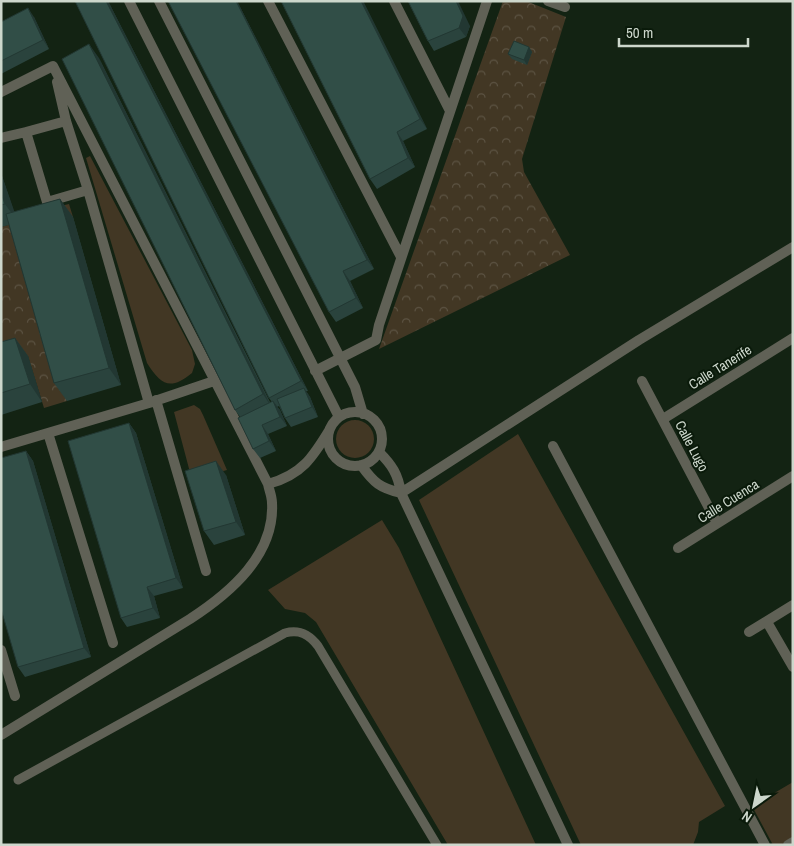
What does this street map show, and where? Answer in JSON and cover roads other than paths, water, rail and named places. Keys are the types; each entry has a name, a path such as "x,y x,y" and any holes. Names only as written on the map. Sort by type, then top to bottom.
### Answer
{"street":[{"path":"129,1 339,417"},
{"path":"158,1 355,387 363,414"},
{"path":"268,1 401,257"},
{"path":"394,1 450,111"},
{"path":"315,371 376,340 401,257 487,1"},
{"path":"548,1 565,7"},
{"path":"1,92 53,66"},
{"path":"53,66 66,121 206,571"},
{"path":"1,735 216,602 254,562 266,539 272,520 272,501 268,484 53,66"},
{"path":"1,138 66,121"},
{"path":"26,132 47,202 88,190"},
{"path":"361,465 372,480 385,490 401,493 639,340 793,247"},
{"name":"Calle Tanerife","path":"663,419 793,338"},
{"path":"1,447 214,381"},
{"name":"Calle Lugo","path":"642,381 717,523"},
{"path":"268,484 291,475 305,466 314,457 332,425 339,417 355,412 372,418 378,425 382,443 374,458 361,465 351,466 341,462 333,454 329,445 328,434 330,429"},
{"path":"48,433 113,643"},
{"path":"552,446 765,845"},
{"path":"378,452 390,463 399,478 401,493 568,845"},
{"name":"Calle Cuenca","path":"678,548 793,476"},
{"path":"749,632 793,605"},
{"path":"767,622 793,667"},
{"path":"1,650 15,696"},
{"path":"788,845 793,842"}],"lane":[{"path":"18,780 285,633 299,631 312,638 318,646 437,845"}]}
